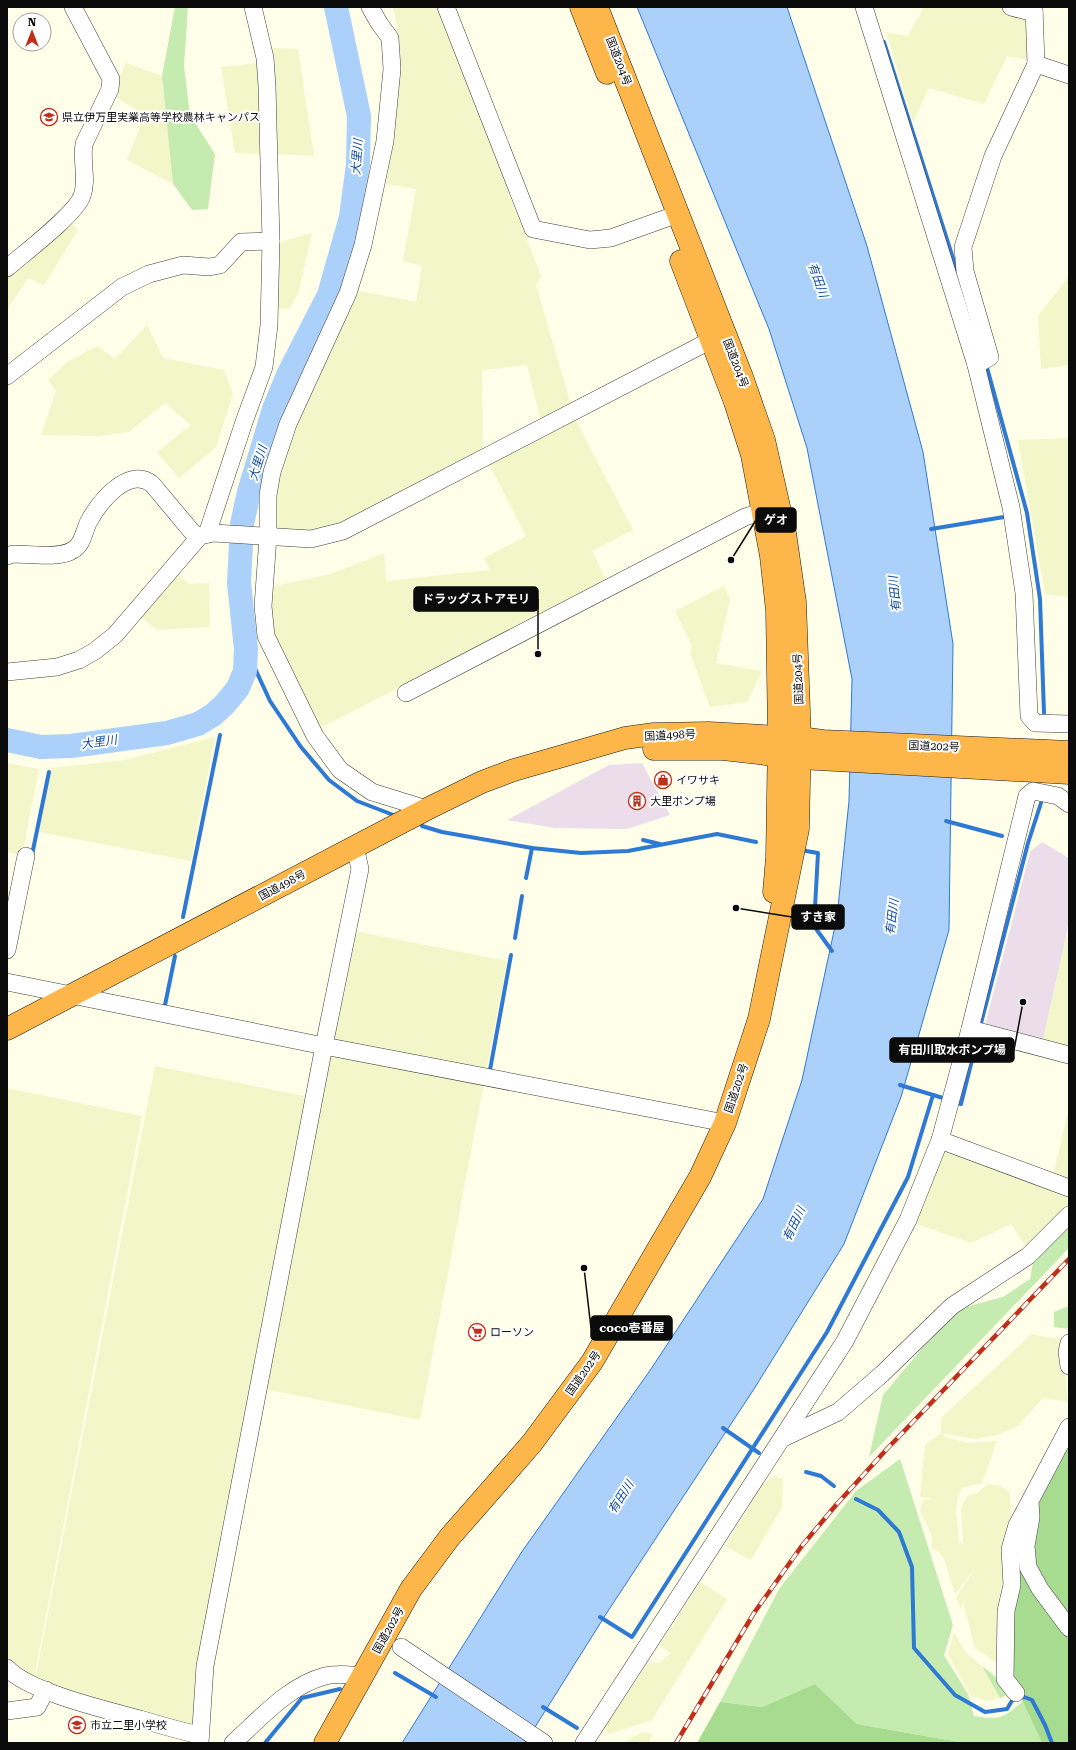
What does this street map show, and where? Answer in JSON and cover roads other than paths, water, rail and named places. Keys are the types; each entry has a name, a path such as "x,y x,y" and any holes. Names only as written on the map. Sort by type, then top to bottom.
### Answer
{"highway":[{"name":"国道204号","path":"581,7 671,216"},
{"name":"国道204号","path":"597,7 671,216 718,336 735,402 752,455 772,509 785,533 795,602 800,748"},
{"name":"国道204号","path":"772,509 771,556 777,612 778,746"},
{"name":"国道498号","path":"7,1029 427,809 482,782 514,770 625,738 654,734 709,733 778,746"},
{"name":"国道202号","path":"769,964 776,857 778,746 1069,773"},
{"name":"国道202号","path":"325,1743 411,1589 449,1538 532,1443 592,1362 700,1177 725,1123 759,1019 769,964 798,830 800,748"},
{"name":"国道202号","path":"823,750 1069,752"}],"street":[{"path":"7,268 75,209 82,196 85,180 82,153 84,144 110,89 111,79 73,7"},
{"path":"7,672 57,667 79,660 95,651 115,636 206,534 264,367 269,325 271,241 267,86 265,58 253,7"},
{"path":"370,7 390,38 392,69 385,141 363,245 348,293 288,424 272,472 268,495 268,538 263,606 266,636 315,736 340,770 372,792 427,809"},
{"path":"446,7 533,229 590,240 611,238 671,216"},
{"path":"864,7 939,246 983,361"},
{"path":"1011,7 1034,10 1036,64 993,156 963,247 965,271 1014,523 1024,593 1029,716 1035,723 1069,724"},
{"path":"1036,64 1069,75"},
{"path":"7,376 122,287 149,274 183,265 209,267 220,266 241,242 271,241"},
{"path":"939,246 963,247"},
{"path":"7,556 13,554 67,554 75,550 81,542 89,521 113,489 123,482 136,480 147,480 152,484 193,533 268,538 312,539 343,531 718,336"},
{"path":"406,692 744,517 772,509"},
{"path":"584,1743 845,1341 908,1220 940,1140 976,1031 1027,796 1033,791 1058,796 1069,804"},
{"path":"7,1668 21,1680 46,1690 100,1709 200,1739 205,1666 324,1046 360,869 355,847"},
{"path":"7,950 26,856"},
{"path":"7,982 324,1046 725,1123"},
{"path":"976,1031 1069,1055"},
{"path":"940,1140 1069,1188"},
{"path":"782,1439 838,1412 882,1374 952,1306 1028,1256 1069,1215"},
{"path":"1069,1343 1067,1352 1069,1366"},
{"path":"1016,1693 1005,1679 1006,1611 1012,1585 1010,1549 1017,1525 1069,1427"},
{"path":"1030,1501 1031,1517 1026,1546 1028,1567 1040,1590 1069,1628"},
{"path":"401,1646 544,1743"},
{"path":"233,1743 279,1700 301,1686 325,1676 344,1674 362,1676"},
{"path":"7,1711 37,1707 46,1690"}],"water":[{"name":"有田川","path":"637,7 787,7 867,246 923,452 953,644 949,930 901,1097 844,1244 754,1389 608,1611 525,1743 402,1743 521,1553 651,1369 763,1199 802,1080 837,917 849,801 852,679 807,448 769,329"}],"waterway":[{"name":"大里川","path":"7,740 41,747 71,746 167,733 198,724 213,715 225,704 238,688 245,671 246,649 239,583 242,524 249,492 274,409 288,375 329,295 351,217 358,164 359,116 336,7"},
{"path":"884,42 958,274"},
{"path":"986,364 1027,513 1040,599 1044,713"},
{"path":"931,529 1004,517"},
{"path":"246,649 270,701 301,747 329,780 357,801 396,816"},
{"path":"183,917 220,735"},
{"path":"32,855 49,772"},
{"path":"980,1027 1028,843 1041,803"},
{"path":"946,821 1002,836"},
{"path":"422,826 442,832 532,848 581,853 628,851 717,834 756,842"},
{"path":"643,840 660,844"},
{"path":"526,878 532,848"},
{"path":"806,851 818,853 814,926 832,951"},
{"path":"515,938 522,896"},
{"path":"490,1070 511,955"},
{"path":"165,1005 175,956"},
{"path":"955,1102 961,1104 978,1036"},
{"path":"900,1085 943,1098"},
{"path":"600,1617 632,1637 827,1332 908,1177 933,1095"},
{"path":"723,1428 759,1453"},
{"path":"806,1472 821,1476 834,1486"},
{"path":"856,1499 878,1510 899,1532 912,1567 914,1648 955,1695 985,1712 1007,1709 1013,1699 1024,1697 1032,1700 1045,1725 1052,1743"},
{"path":"395,1673 436,1697"},
{"path":"265,1743 302,1698 340,1689"},
{"path":"543,1707 577,1728"}],"railway":[{"path":"676,1743 754,1613 801,1547 836,1505 886,1450 1069,1259"}],"place":[{"name":"県立伊万里実業高等学校農林キャンパス","path":"49,117"},
{"name":"ゲオ","path":"731,560"},
{"name":"ドラッグストアモリ","path":"538,654"},
{"name":"イワサキ","path":"663,780"},
{"name":"大里ポンプ場","path":"637,801"},
{"name":"すき家","path":"736,908"},
{"name":"有田川取水ポンプ場","path":"1023,1002"},
{"name":"coco壱番屋","path":"584,1268"},
{"name":"ローソン","path":"477,1332"},
{"name":"市立二里小学校","path":"77,1725"}]}
